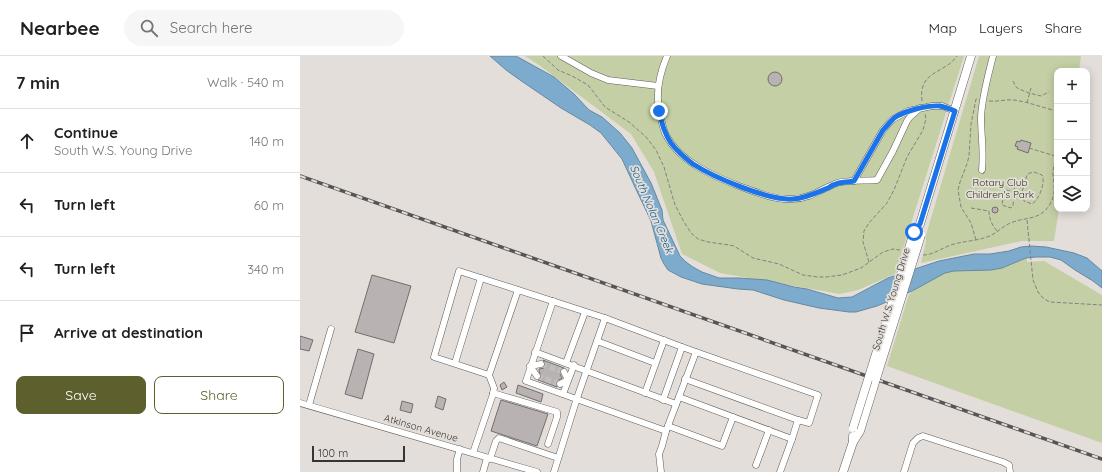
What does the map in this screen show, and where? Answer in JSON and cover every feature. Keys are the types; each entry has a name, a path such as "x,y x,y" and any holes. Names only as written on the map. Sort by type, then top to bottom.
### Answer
{"main road":[{"name":"South W.S. Young Drive","path":"843,472 972,56"}],"street":[{"path":"561,56 591,73 608,80 658,86"},
{"path":"667,56 661,71 658,86 658,103 664,129 674,146 699,168 733,184 774,197 787,199 804,198 836,184 876,180 910,117 923,108"},
{"path":"982,170 982,109 993,56"},
{"path":"854,181 883,130 894,119 903,113 937,106 942,106 955,111"},
{"path":"489,375 434,356 459,271 605,318 818,395 809,422 798,420 686,379"},
{"path":"455,363 481,278"},
{"path":"474,453 494,388 489,375 518,290"},
{"path":"553,301 526,381 722,446 733,417"},
{"path":"566,362 585,312"},
{"path":"554,472 577,398 605,318"},
{"path":"309,405 331,329"},
{"path":"597,340 655,363"},
{"path":"645,393 664,340"},
{"path":"663,400 682,347"},
{"path":"536,352 676,404"},
{"path":"661,472 659,454 667,428 696,352"},
{"path":"530,366 541,364"},
{"path":"563,394 574,365"},
{"path":"530,366 537,376"},
{"path":"564,372 568,380"},
{"path":"560,384 568,380"},
{"path":"493,393 557,412 557,417 548,444"},
{"path":"679,397 792,439"},
{"name":"Atkinson Avenue","path":"300,403 536,472"},
{"path":"780,472 798,420"},
{"path":"756,465 769,430"},
{"path":"904,472 913,443 918,438 923,436 1003,462 1009,465 1010,472"},
{"path":"483,472 496,441 499,438 558,458"},
{"path":"457,472 456,459 460,449"}],"path":[{"path":"869,262 863,242 864,231 869,223 887,203 894,190 906,158 925,126 926,119 923,108 922,93 926,80 932,74 950,63 957,56"},
{"path":"1013,81 1019,89 1029,93 1041,96 1049,92"},
{"path":"1027,103 1031,88"},
{"path":"977,240 961,207 958,190 970,151 971,124 976,99 980,100"},
{"path":"987,101 1013,100 1054,111"},
{"path":"1029,148 1054,155"},
{"path":"1033,172 1043,176 1044,180 1038,199 1034,203 1030,204 1024,202 1022,192 1023,186 1027,175 1033,172"},
{"path":"1018,185 1019,180 1025,180"},
{"path":"995,181 1023,186"},
{"path":"1014,192 1004,191 1002,206 1012,207 1014,194 1015,184"},
{"path":"971,208 989,211 992,223 997,232"},
{"path":"1027,219 1032,276 1038,292 1046,300 1056,303 1102,305"}],"green space":[{"path":"525,56 964,56 895,274 858,290 840,294 720,273 682,254 654,172 631,134"},
{"name":"Rotary Club Children's Park","path":"979,56 1081,56 1079,68 1054,68 1054,212 1059,212 1054,241 1022,241 921,263 926,242 926,235"},
{"path":"1027,258 1027,262 1044,261 1102,295 1102,443 887,366 909,294 912,291 945,273 954,271 991,270 1002,268"}],"water":[{"name":"South Nolan Creek","path":"490,56 516,56 554,77 574,94 589,110 602,117 620,133 632,148 651,183 662,210 663,220 680,256 686,262 702,272 719,278 767,280 838,298 852,297 888,278 939,261 974,254 990,254 1009,251 1021,247 1031,246 1046,247 1074,253 1087,258 1102,271 1102,288 1061,260 1050,257 1036,257 1026,258 1002,268 991,270 954,271 945,273 912,291 877,306 856,312 849,312 819,308 784,300 753,290 702,284 681,277 668,270 664,264 651,221 622,159 601,133 520,80"}],"building":[{"path":"772,72 778,72 782,76 782,82 778,86 772,86 768,82 768,76"},
{"path":"1021,140 1031,143 1028,153 1017,149 1018,147 1015,146 1017,141 1020,142"},
{"path":"995,207 998,210 995,213 992,210"},
{"path":"372,275 411,286 394,343 355,332"},
{"path":"300,336 313,340 309,351 300,349"},
{"path":"358,349 374,354 362,399 345,394"},
{"path":"543,360 564,368 560,370 562,378 556,382 557,387 538,380 541,376 539,369 544,368 545,365"},
{"path":"504,382 507,387 502,390 500,385"},
{"path":"518,385 543,394 541,402 516,393"},
{"path":"438,396 446,399 443,410 435,407"},
{"path":"501,400 548,414 537,446 491,431"},
{"path":"402,401 413,404 411,413 400,410"}],"tunnel":[{"path":"541,364 564,372"},
{"path":"537,376 560,384"}],"railway":[{"path":"300,176 1102,459"}],"route":[{"path":"659,111 667,136 674,146 679,152 699,168 733,184 768,196 792,200 804,198 840,182 854,181 883,130 888,124 903,113 932,106 942,106 955,111 920,224 914,232"}]}
